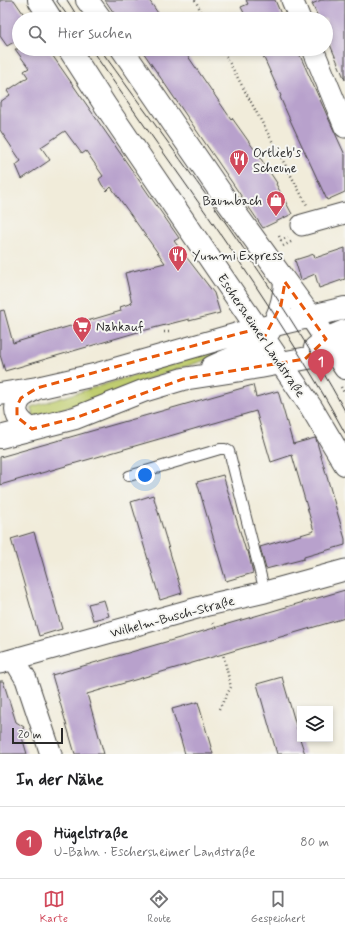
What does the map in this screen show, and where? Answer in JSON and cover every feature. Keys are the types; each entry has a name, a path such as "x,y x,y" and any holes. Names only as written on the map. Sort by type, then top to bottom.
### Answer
{"main road":[{"path":"39,0 47,12"},
{"path":"86,0 95,12"},
{"name":"Eschersheimer Landstraße","path":"74,56 105,105 265,331 281,363 324,427 345,464"},
{"path":"0,437 75,418 143,391 184,379 305,359 339,348 311,317 285,282 226,200 127,56"},
{"path":"184,379 250,350 265,331 281,305 284,295 285,282"},
{"path":"0,394 37,388 94,374 241,333 265,331 345,308"},
{"path":"298,388 298,376 305,359"},
{"path":"32,429 25,426 17,417 17,406 21,398 37,388"}],"street":[{"path":"292,0 297,12"},
{"path":"315,56 345,127"},
{"path":"309,223 345,213"},
{"name":"Wilhelm-Busch-Straße","path":"7,661 208,605 265,592 345,570"},
{"path":"7,661 26,678 51,754"}],"lane":[{"path":"129,476 220,449 229,451 265,592"}],"path":[{"path":"195,0 201,12"},
{"path":"226,56 309,223"},
{"path":"279,236 281,240 292,235 294,240 279,248"},
{"path":"219,709 230,687 223,654"}],"highlighted area":[{"path":"285,282 326,339 305,359 183,379 75,418 32,429 17,417 17,406 21,398 37,388 258,329 264,338 281,305"}],"green space":[{"path":"236,344 237,350 159,375 117,392 34,418 31,407"}],"building":[{"path":"0,0 14,0 22,12 12,12 12,43 7,46 0,36"},
{"path":"105,0 149,0 157,12 113,12"},
{"path":"246,0 275,0 280,12 244,12 241,7 248,4"},
{"path":"321,0 345,0 345,80 333,52 333,12 316,12 312,4"},
{"path":"20,56 53,56 179,238 174,241 214,293 220,313 138,332 5,371 0,355 0,311 4,310 13,343 121,311 120,307 132,303 125,273 165,263 111,187 107,191 102,185 99,179 103,176 86,151 82,154 65,131 41,147 50,160 22,179 16,165 21,161 0,130 0,102 10,95 7,91 28,77 24,71 29,68"},
{"path":"146,56 188,56 231,119 232,118 259,156 277,183 276,184 292,214 263,228"},
{"path":"263,56 300,56 345,155 345,192 327,200 291,122 280,97 281,96"},
{"path":"345,248 345,279 319,288 315,274 301,280 295,260 314,254 315,258"},
{"path":"253,385 256,397 278,391 293,444 316,439 345,539 345,545 304,557 304,559 266,569 260,547 314,531 292,455 271,462 256,411 0,485 0,457"},
{"path":"223,475 246,551 248,551 253,573 226,581 197,482"},
{"path":"153,495 182,593 160,600 131,502"},
{"path":"34,532 62,629 39,636 11,539"},
{"path":"345,590 345,618 87,694 104,754 75,754 52,675"},
{"path":"104,600 109,616 93,620 88,604"},
{"path":"282,677 297,729 297,742 301,742 305,754 277,754 257,684"},
{"path":"0,681 3,681 16,722 24,727 21,734 27,754 0,754"},
{"path":"198,702 213,754 185,754 172,709"}],"tram line":[{"path":"56,0 65,12"},
{"path":"67,0 75,12"},
{"path":"96,56 223,238 287,334 345,433"},
{"path":"105,56 259,271 318,364 345,411"}],"place":[{"name":"Ortlieb's Scheune","path":"239,176"},
{"name":"Baumbach","path":"276,217"},
{"name":"Yummi Express","path":"178,272"},
{"name":"Nahkauf","path":"82,343"},
{"name":"Hügelstraße","path":"321,382"}]}
